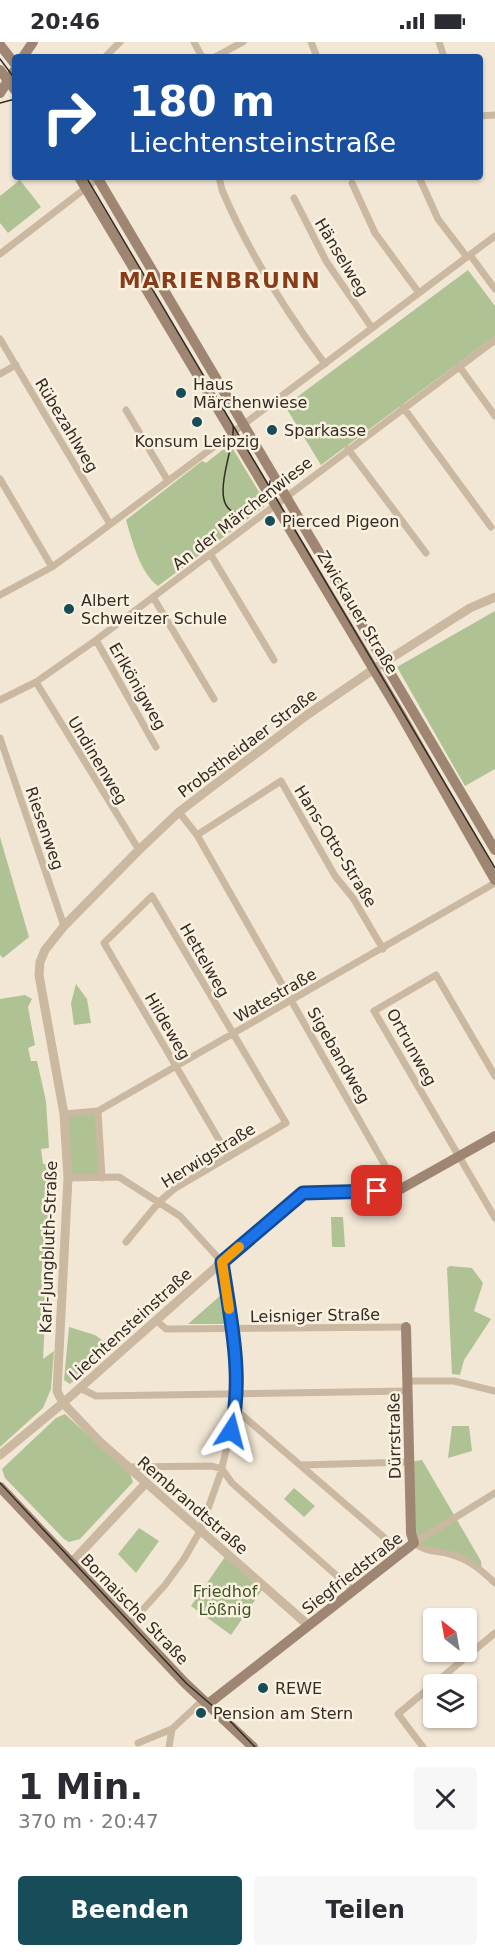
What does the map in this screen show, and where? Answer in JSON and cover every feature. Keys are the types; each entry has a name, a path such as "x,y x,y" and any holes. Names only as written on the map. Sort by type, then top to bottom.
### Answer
{"main road":[{"path":"0,45 12,60"},
{"path":"0,70 12,86"},
{"path":"0,93 12,75"},
{"name":"Zwickauer Straße","path":"101,180 200,354 244,424 495,850"},
{"name":"Zwickauer Straße","path":"83,182 374,669 495,882"},
{"path":"399,1190 495,1136"},
{"name":"Dürrstraße","path":"406,1327 411,1533 414,1543"},
{"name":"Bornaische Straße","path":"0,1486 129,1625 253,1747"},
{"name":"Siegfriedstraße","path":"208,1704 414,1543"}],"street":[{"path":"108,54 120,42"},
{"path":"231,45 243,42"},
{"path":"220,180 222,190 255,260 296,325 325,364"},
{"path":"420,180 438,219 495,289"},
{"path":"0,254 83,182"},
{"path":"352,183 375,233 419,293"},
{"name":"Hänselweg","path":"294,198 326,261 372,328"},
{"path":"0,595 51,567 495,236"},
{"name":"Rübezahlweg","path":"0,339 110,524"},
{"name":"An der Märchenwiese","path":"0,700 36,682 96,640 211,555 285,495 495,340"},
{"path":"0,374 16,365"},
{"path":"459,366 495,416"},
{"path":"403,407 491,527"},
{"path":"126,410 168,481"},
{"path":"348,449 426,553"},
{"path":"0,479 51,567"},
{"path":"211,555 274,660"},
{"path":"153,597 214,699"},
{"name":"Probstheidaer Straße","path":"45,950 64,926 179,812 307,715 374,669 470,608 495,597"},
{"name":"Erlkönigweg","path":"96,640 156,747"},
{"name":"Undinenweg","path":"36,682 139,850"},
{"name":"Riesenweg","path":"0,738 64,926"},
{"name":"Hans-Otto-Straße","path":"197,835 281,782 335,876 353,898 382,949"},
{"name":"Sigebandweg","path":"179,812 197,835 399,1190"},
{"name":"Watestraße","path":"63,1114 98,1111 495,882"},
{"name":"Hettelweg","path":"132,914 152,896 286,1123"},
{"name":"Hildeweg","path":"132,914 104,943 229,1157"},
{"name":"Karl-Jungbluth-Straße","path":"45,950 40,962 39,975 63,1114 68,1178 63,1310 56,1384 63,1403"},
{"name":"Ortrunweg","path":"460,1157 374,1011 436,975 495,1076"},
{"path":"98,1111 102,1178"},
{"name":"Herwigstraße","path":"126,1242 159,1202 174,1189 286,1123"},
{"path":"460,1157 495,1218"},
{"path":"68,1178 119,1177 180,1216 222,1262 232,1330 235,1409 222,1469 200,1531 165,1585 129,1625"},
{"name":"Liechtensteinstraße","path":"0,1455 63,1403 303,1193 399,1190"},
{"name":"Leisniger Straße","path":"157,1320 166,1329 406,1327"},
{"path":"80,1388 96,1396 236,1394 407,1386 454,1381 495,1391"},
{"name":"Rembrandtstraße","path":"63,1403 126,1467 308,1625"},
{"path":"235,1409 401,1552"},
{"name":"Liechtensteinstraße","path":"0,1463 13,1446"},
{"path":"302,1465 409,1462"},
{"path":"126,1467 212,1466 222,1469 232,1483 352,1590"},
{"path":"70,1563 146,1484"},
{"name":"Siegfriedstraße","path":"414,1543 495,1493"},
{"path":"414,1543 426,1551 459,1557 482,1571 495,1583"},
{"path":"423,1747 398,1714 495,1633"},
{"path":"138,1743 172,1729 208,1704"},
{"path":"169,1747 172,1729"}],"green space":[{"path":"20,180 41,207 8,233 0,223 0,196"},
{"path":"468,270 495,306 495,336 321,465 285,406"},
{"path":"230,444 265,502 264,507 158,586 142,565 126,520 202,461 206,463"},
{"path":"495,611 495,769 465,786 397,667"},
{"path":"0,837 29,937 3,958 0,955"},
{"path":"76,984 87,999 91,1023 74,1025 71,1003"},
{"path":"25,995 32,999 28,1007 35,1045 28,1048 31,1061 37,1061 46,1101 49,1148 41,1149 43,1164 51,1164 54,1198 49,1264 42,1265 41,1280 47,1281 43,1359 54,1351 51,1389 43,1408 0,1447 0,999"},
{"path":"98,1111 102,1178 68,1178 64,1114"},
{"path":"331,1217 343,1217 345,1247 332,1247"},
{"path":"450,1266 472,1268 483,1283 474,1311 491,1319 464,1360 460,1375 452,1374 447,1268"},
{"path":"221,1295 227,1320 224,1324 188,1324"},
{"path":"69,1327 95,1335 113,1348 70,1384 64,1380"},
{"path":"65,1414 130,1474 133,1482 80,1539 69,1542 5,1478 2,1469 56,1418"},
{"path":"452,1426 469,1426 472,1451 448,1458"},
{"path":"422,1460 481,1561 482,1571 475,1565 414,1543 409,1462"},
{"path":"294,1488 315,1506 304,1517 284,1499"},
{"path":"139,1528 159,1541 136,1573 118,1554"},
{"name":"Friedhof Lößnig","path":"227,1554 264,1587 231,1635 191,1606"}],"tram line":[{"path":"0,59 12,75"},
{"path":"0,103 12,100"},
{"path":"88,180 495,868"},
{"path":"233,426 224,482 223,496 227,507 237,513 254,512 268,497 270,481"},
{"path":"0,1483 186,1683 229,1720 255,1747"}],"slow traffic":[{"path":"229,1309 222,1262 239,1247"}],"place":[{"name":"Haus Märchenwiese","path":"181,393"},
{"name":"Konsum Leipzig","path":"197,422"},
{"name":"Sparkasse","path":"272,430"},
{"name":"Pierced Pigeon","path":"270,521"},
{"name":"Albert Schweitzer Schule","path":"69,609"},
{"name":"REWE","path":"263,1688"},
{"name":"Pension am Stern","path":"201,1713"}],"district":[{"name":"MARIENBRUNN","path":"220,280"}],"route":[{"path":"231,1431 235,1415 236,1394 232,1330 222,1262 295,1197 303,1193 377,1191"}]}
